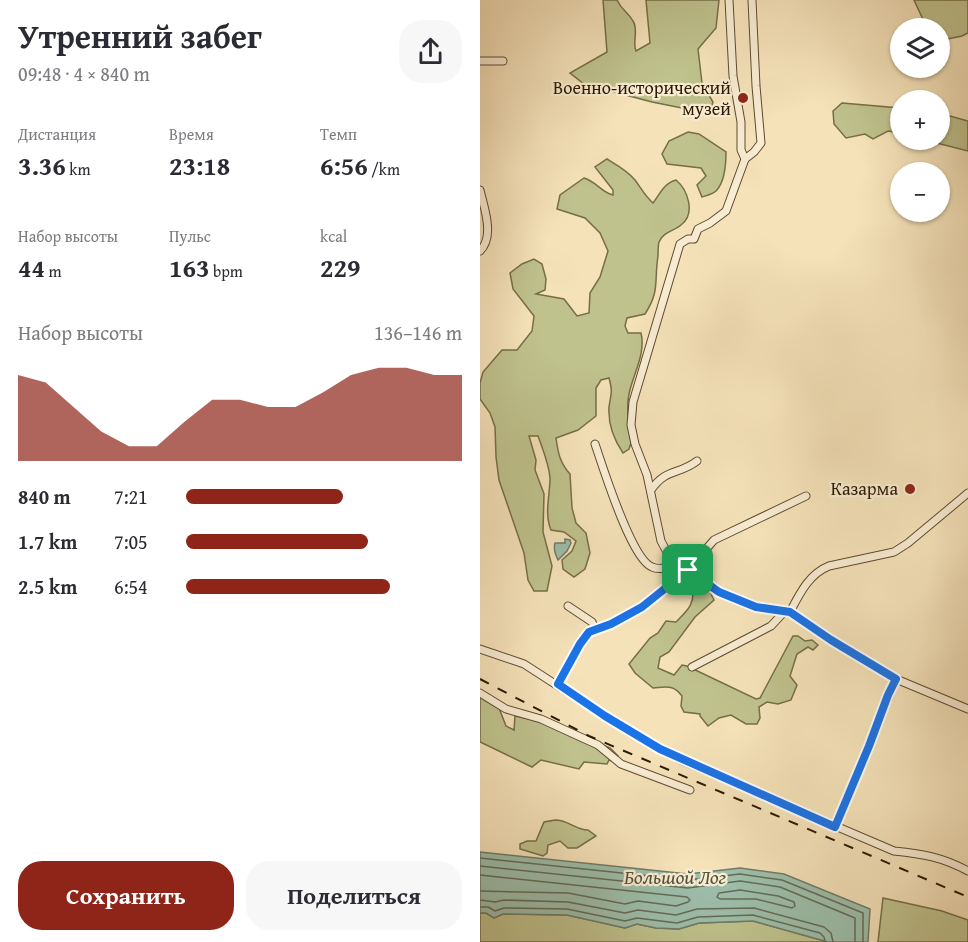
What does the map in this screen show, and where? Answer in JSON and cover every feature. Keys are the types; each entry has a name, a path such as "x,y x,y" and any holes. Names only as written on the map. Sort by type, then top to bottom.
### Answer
{"street":[{"path":"729,0 733,76 741,122 741,150 745,159"},
{"path":"752,0 761,143 745,159 726,211 710,223 698,228 694,239 688,239 680,244 633,402 631,425 651,490 661,541 669,556 719,592 756,607 787,612 896,679 968,709"},
{"path":"480,61 503,61"},
{"path":"480,190 488,238 480,251"},
{"path":"595,444 620,514 633,543 646,563 660,568 680,565"},
{"path":"651,490 663,476 689,468 697,461"},
{"path":"692,667 771,626 787,612 813,575 820,570 894,552 968,493"},
{"path":"558,684 589,632 611,624 642,607 688,570 714,540 806,496"},
{"path":"568,606 592,622 596,630"},
{"path":"480,648 524,664 670,755 894,851 933,856 968,871"},
{"path":"835,827 896,679"},
{"path":"480,693 506,709 541,719 598,745 621,764 690,790"}],"green space":[{"path":"603,0 617,0 631,18 635,25 636,51 650,43 646,0 719,0 716,28 698,49 702,83 713,102 711,108 682,108 652,102 584,84 570,73 607,52"},
{"path":"914,0 968,0 968,33 962,36 950,39 950,18 922,18"},
{"path":"842,103 890,107 890,131 873,139 865,134 846,138 834,124 833,111"},
{"path":"950,116 968,121 968,151 950,146"},
{"path":"688,132 699,134 726,152 724,173 719,187 713,193 702,197 697,185 706,176 701,168 667,164 662,154 669,141"},
{"path":"607,159 629,174 653,203 665,186 676,180 687,196 688,215 681,225 666,234 659,242 655,292 650,306 645,314 627,318 625,326 628,333 641,333 642,341 642,349 628,400 631,443 629,449 623,453 612,431 609,413 611,390 609,378 601,380 596,388 596,416 578,430 556,438 560,458 570,474 572,508 576,523 586,533 590,553 585,569 574,577 563,569 562,560 572,551 576,541 564,532 551,530 548,511 550,478 546,457 538,436 529,436 536,460 535,470 544,494 543,532 552,566 547,591 534,591 528,580 524,553 499,480 495,427 490,413 480,399 480,383 483,372 502,350 517,350 532,331 534,316 513,289 510,273 522,264 534,259 542,264 546,279 545,290 536,294 564,299 577,316 589,313 590,293 600,277 608,251 600,233 585,218 557,209 560,195 584,178 613,195 613,190 595,167"},
{"path":"698,583 710,592 714,600 695,617 669,652 660,657 658,668 674,675 682,665 687,666 756,699 760,698 793,636 798,636 805,641 812,640 818,645 813,650 808,647 797,654 790,676 797,685 791,700 778,704 767,702 759,707 760,718 757,724 746,724 731,715 719,718 708,726 700,714 684,712 681,706 682,696 676,690 669,687 653,688 635,673 629,664 666,621 676,622 684,614 692,601 692,585"},
{"path":"480,693 497,703 506,726 514,730 515,716 545,722 610,748 618,756 615,762 609,760 607,764 584,762 579,769 541,760 532,767 480,742"},
{"path":"555,820 588,830 596,836 577,848 568,848 560,841 548,845 547,853 543,856 520,849 520,844 536,841 544,822"},
{"path":"883,898 942,911 968,920 968,942 878,942"},
{"path":"480,913 486,913 494,918 503,914 567,915 625,928 637,924 679,929 699,923 753,921 828,942 480,942"}],"water":[{"path":"565,539 570,540 571,543 558,560 555,543 565,543"},
{"name":"Большой Лог","path":"480,852 688,874 740,868 784,874 870,909 868,942 828,942 753,921 699,923 679,929 637,924 625,928 567,915 503,914 494,918 486,913 480,913"}],"railway":[{"path":"480,679 589,736 968,897"}],"place":[{"name":"Военно-исторический музей","path":"743,98"},
{"name":"Казарма","path":"910,489"}],"route":[{"path":"688,570 719,592 756,607 790,612 896,679 835,827 681,760 631,733 558,684 589,632 611,624 642,607 688,570"}]}
